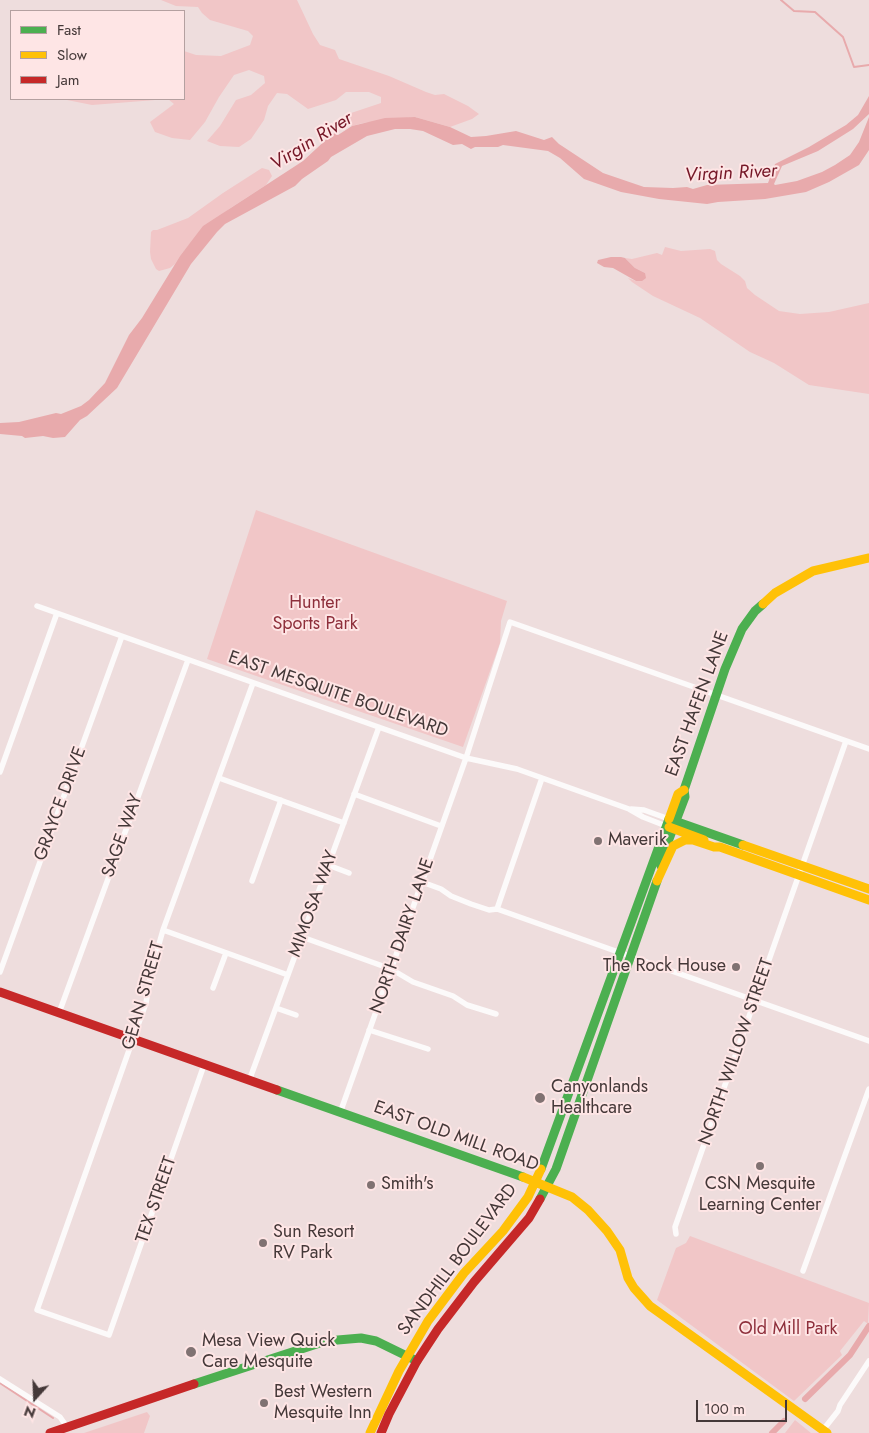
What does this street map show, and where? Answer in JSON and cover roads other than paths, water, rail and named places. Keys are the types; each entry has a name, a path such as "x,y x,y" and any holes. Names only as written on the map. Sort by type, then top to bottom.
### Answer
{"main road":[{"name":"EAST HAFEN LANE","path":"671,824 685,797 684,790 742,629 762,605 794,580 813,571 869,558"},
{"name":"EAST MESQUITE BOULEVARD","path":"671,824 801,870 869,900"},
{"name":"EAST MESQUITE BOULEVARD","path":"671,824 720,847 869,889"},
{"name":"SANDHILL BOULEVARD","path":"370,1433 407,1355 428,1320 464,1273 503,1230 528,1197 535,1183 546,1160 590,1040 658,878 671,824"},
{"name":"SANDHILL BOULEVARD","path":"381,1433 417,1361 456,1305 531,1216 548,1186 583,1090 625,955 671,824"},
{"path":"658,878 670,851 679,841 693,840 714,847 720,847"},
{"name":"EAST OLD MILL ROAD","path":"0,992 535,1183 548,1186 572,1197 607,1231 620,1250 628,1278 650,1306 825,1432"},
{"path":"583,1090 583,1081 594,1047 590,1040"},
{"path":"50,1433 234,1370 326,1341 361,1338 390,1346 417,1361"}],"street":[{"name":"EAST MESQUITE BOULEVARD","path":"37,606 466,758 503,765 629,809 644,810 671,824"},
{"path":"0,772 57,613"},
{"name":"NORTH DAIRY LANE","path":"340,1113 466,758 510,622 717,695"},
{"name":"GRAYCE DRIVE","path":"0,972 122,636"},
{"name":"SAGE WAY","path":"59,1013 188,660"},
{"name":"GEAN STREET","path":"109,1335 37,1310 146,1003 151,972 163,930 253,683"},
{"path":"717,695 869,749"},
{"name":"MIMOSA WAY","path":"249,1081 379,727"},
{"name":"NORTH WILLOW STREET","path":"676,1234 675,1227 846,741"},
{"path":"218,778 344,823"},
{"path":"497,909 542,778"},
{"path":"354,794 441,826"},
{"path":"252,881 281,800"},
{"path":"328,865 349,873"},
{"path":"422,882 471,904 490,910 497,909 869,1041"},
{"path":"163,930 288,975"},
{"path":"302,937 391,969 413,982 452,996 467,1005 496,1014"},
{"path":"213,988 226,953"},
{"path":"276,1008 296,1015"},
{"path":"370,1030 428,1049"},
{"name":"TEX STREET","path":"109,1335 204,1064"},
{"path":"802,1271 869,1090"},
{"path":"825,1432 869,1361"},
{"path":"0,1379 60,1417 68,1427"}],"waterway":[{"path":"781,0 794,11 815,12 843,37 854,67 869,65"},
{"path":"805,1399 850,1355 869,1326"},
{"path":"0,1383 53,1418"},
{"path":"772,1433 784,1421"}],"place":[{"name":"Maverik","path":"598,841"},
{"name":"The Rock House","path":"736,967"},
{"name":"Canyonlands Healthcare","path":"540,1098"},
{"name":"CSN Mesquite Learning Center","path":"760,1166"},
{"name":"Smith's","path":"371,1185"},
{"name":"Sun Resort RV Park","path":"263,1243"},
{"name":"Mesa View Quick Care Mesquite","path":"191,1352"},
{"name":"Best Western Mesquite Inn","path":"264,1403"}],"water label":[{"name":"Virgin River","path":"312,142"},
{"name":"Virgin River","path":"731,174"}],"park label":[{"name":"Hunter Sports Park","path":"315,614"},
{"name":"Old Mill Park","path":"788,1330"}]}
